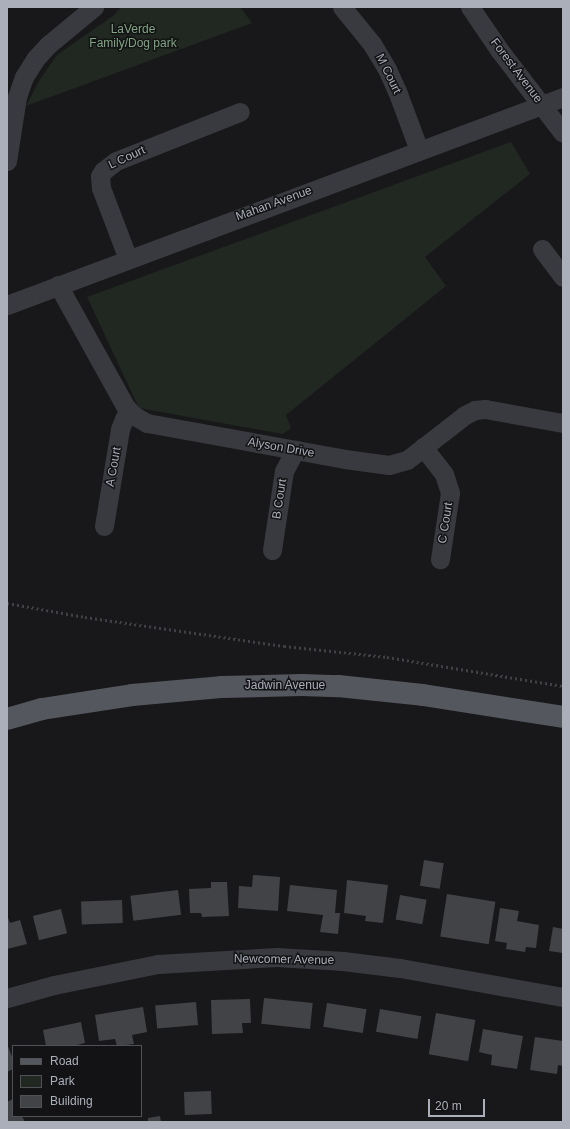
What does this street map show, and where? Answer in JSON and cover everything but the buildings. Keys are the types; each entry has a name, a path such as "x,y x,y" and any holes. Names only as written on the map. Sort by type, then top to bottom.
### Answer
{"main road":[{"name":"Jadwin Avenue","path":"7,719 42,709 132,695 221,687 302,685 338,686 423,695 563,717"}],"street":[{"path":"7,161 17,97 24,77 36,58 48,45 94,7"},
{"name":"M Court","path":"342,7 372,44 384,64 397,91 419,150"},
{"name":"Forest Avenue","path":"470,7 563,133"},
{"name":"Mahan Avenue","path":"7,304 563,96"},
{"name":"L Court","path":"128,259 101,188 100,176 102,171 116,161 240,112"},
{"path":"542,249 563,277"},
{"name":"Alyson Drive","path":"58,285 117,392 130,412 139,420 161,426 389,465 400,463 465,415 480,409 563,423"},
{"name":"A Court","path":"104,526 120,429 124,419 130,412"},
{"name":"C Court","path":"423,447 444,474 450,493 440,559"},
{"name":"B Court","path":"272,550 284,471 295,450"},
{"name":"Newcomer Avenue","path":"7,998 54,984 158,964 277,957 343,961 400,968 563,997"}],"path":[{"path":"7,603 93,618 284,646 387,657 563,686"}],"green space":[{"name":"LaVerde Family/Dog park","path":"121,7 240,7 252,23 26,106 39,81 57,55 114,15"},
{"path":"511,142 530,174 425,257 446,286 286,415 291,428 283,434 139,408 87,297"}]}
